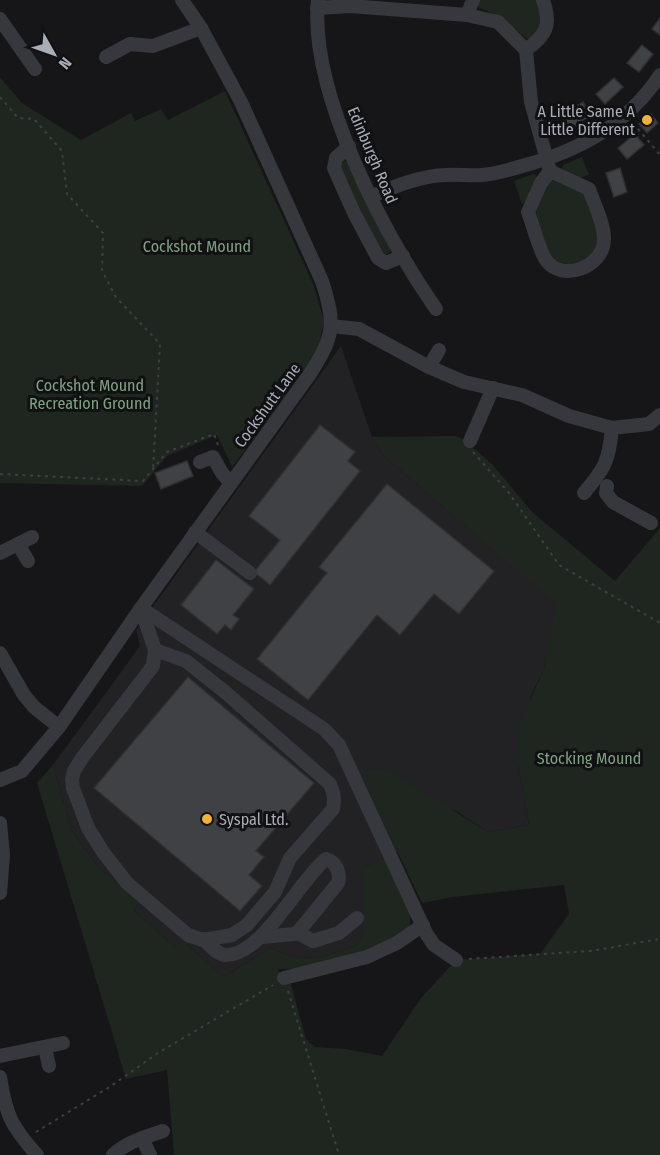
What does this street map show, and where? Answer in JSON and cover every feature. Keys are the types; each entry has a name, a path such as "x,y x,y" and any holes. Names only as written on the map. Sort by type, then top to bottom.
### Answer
{"street":[{"name":"Cockshutt Lane","path":"0,780 22,771 59,727 195,532 310,375 326,349 331,326 331,312 322,281 241,102 201,28 182,0"},
{"path":"466,15 472,0"},
{"path":"526,50 542,38 547,26 543,0"},
{"path":"317,4 466,15 498,22 526,50 531,102 548,165 528,212 546,261 555,267 577,271 588,267 597,258 604,239 603,231 589,189 548,165"},
{"name":"Edinburgh Road","path":"317,4 319,41 325,77 340,127 371,197 416,280 436,309"},
{"path":"0,19 35,69"},
{"path":"106,57 130,44 153,46 201,28"},
{"path":"371,197 401,183 443,175 483,175 548,165 618,123 658,84"},
{"path":"349,146 336,158 334,168 354,213 378,258 386,263 403,256"},
{"path":"331,326 359,329 429,368 464,382 522,395 569,416 612,428 649,424 660,415"},
{"path":"429,368 439,350"},
{"path":"470,441 493,388"},
{"path":"612,428 606,462 606,493 613,502 651,523"},
{"path":"200,462 213,457 231,483"},
{"path":"584,493 606,484"},
{"path":"195,532 250,573"},
{"path":"0,553 32,537"},
{"path":"18,544 28,561"},
{"path":"141,608 156,658 148,674 78,765 72,779 73,788 88,828 127,883 188,935 203,939 232,935 247,925 275,892 290,858 333,809 335,800 330,784 225,692 186,661 155,650"},
{"path":"141,608 324,729 339,745 423,925 434,945 456,960"},
{"path":"0,653 24,695 34,707 59,727"},
{"path":"0,823 3,855 0,893"},
{"path":"203,939 218,952 227,955 241,950 262,937 321,862 326,859 333,861 339,878 338,883 299,931 294,934 262,937"},
{"path":"299,931 300,934 313,941 320,940 339,933 357,918"},
{"path":"284,978 367,957 397,943 423,925"},
{"path":"0,1056 63,1043"},
{"path":"45,1047 49,1066"},
{"path":"0,1077 9,1117 18,1134 36,1155"},
{"path":"113,1155 142,1138 163,1131"},
{"path":"142,1138 150,1155"}],"path":[{"path":"0,97 18,118 34,119 62,151 67,194 103,233 102,270 115,296 160,344 153,470"},
{"path":"626,114 660,155"},
{"path":"0,474 143,481 167,452 214,434 218,445"},
{"path":"470,441 474,453 509,493 559,565 660,623"},
{"path":"456,960 590,951 660,939"},
{"path":"24,1141 158,1053 284,978 339,1155"}],"shaded area":[{"path":"341,346 372,437 382,454 558,605 544,669 531,696 518,763 529,825 488,832 458,812 360,771 398,852 364,868 364,935 355,946 319,958 293,957 270,948 224,977 182,940 175,947 134,911 139,903 98,867 72,831 53,765 140,646 136,630"}],"green space":[{"path":"479,0 536,0 542,17 539,27 530,41 500,17 478,7"},
{"path":"0,77 22,103 81,140 131,113 135,121 161,109 168,120 225,91 314,286 324,321 317,356 232,467 217,435 167,456 142,486 0,483"},
{"path":"582,157 589,175 579,178 562,169 563,165"},
{"path":"344,160 350,165 390,247 390,253 385,254 379,249 341,171 340,164"},
{"path":"533,174 537,179 522,204 514,181"},
{"path":"550,179 584,194 596,223 598,239 596,247 591,254 577,263 562,263 555,259 543,238 536,211"},
{"name":"Stocking Mound","path":"455,436 463,439 493,465 532,512 615,581 660,528 660,1155 174,1155 167,1070 126,1079 37,783 53,765 72,831 98,867 140,903 134,911 175,947 182,940 224,977 270,948 293,957 319,958 355,946 364,935 364,868 387,856 410,910 410,925 403,935 366,953 298,969 278,969 284,978 290,981 306,1039 315,1047 346,1049 382,1056 421,998 456,960 540,954 569,914 564,885 453,897 422,903 359,771 385,768 488,832 529,825 518,763 518,727 544,669 557,605 382,454 372,437"}],"building":[{"path":"660,18 660,35 652,29"},
{"path":"642,45 653,54 639,72 627,63"},
{"path":"614,78 623,87 605,104 596,94"},
{"path":"583,102 591,115 570,129 562,116"},
{"path":"651,114 658,123 647,133 639,124"},
{"path":"635,134 644,145 627,159 618,148"},
{"path":"620,168 627,192 614,197 606,173"},
{"path":"320,425 355,452 348,461 360,471 270,585 254,572 280,540 249,516"},
{"path":"187,461 193,476 161,489 155,473"},
{"path":"387,484 494,571 459,614 434,594 400,635 377,615 308,700 257,659 327,573 319,567"},
{"path":"216,560 254,589 233,615 239,619 231,630 225,625 217,634 181,605"},
{"name":"Syspal Ltd.","path":"188,677 314,783 256,851 264,857 249,875 262,886 240,911 94,788"}],"place":[{"name":"A Little Same A Little Different","path":"647,120"},
{"name":"Syspal Ltd.","path":"207,819"}],"park label":[{"name":"Cockshot Mound","path":"197,246"},
{"name":"Cockshot Mound Recreation Ground","path":"90,394"}]}
